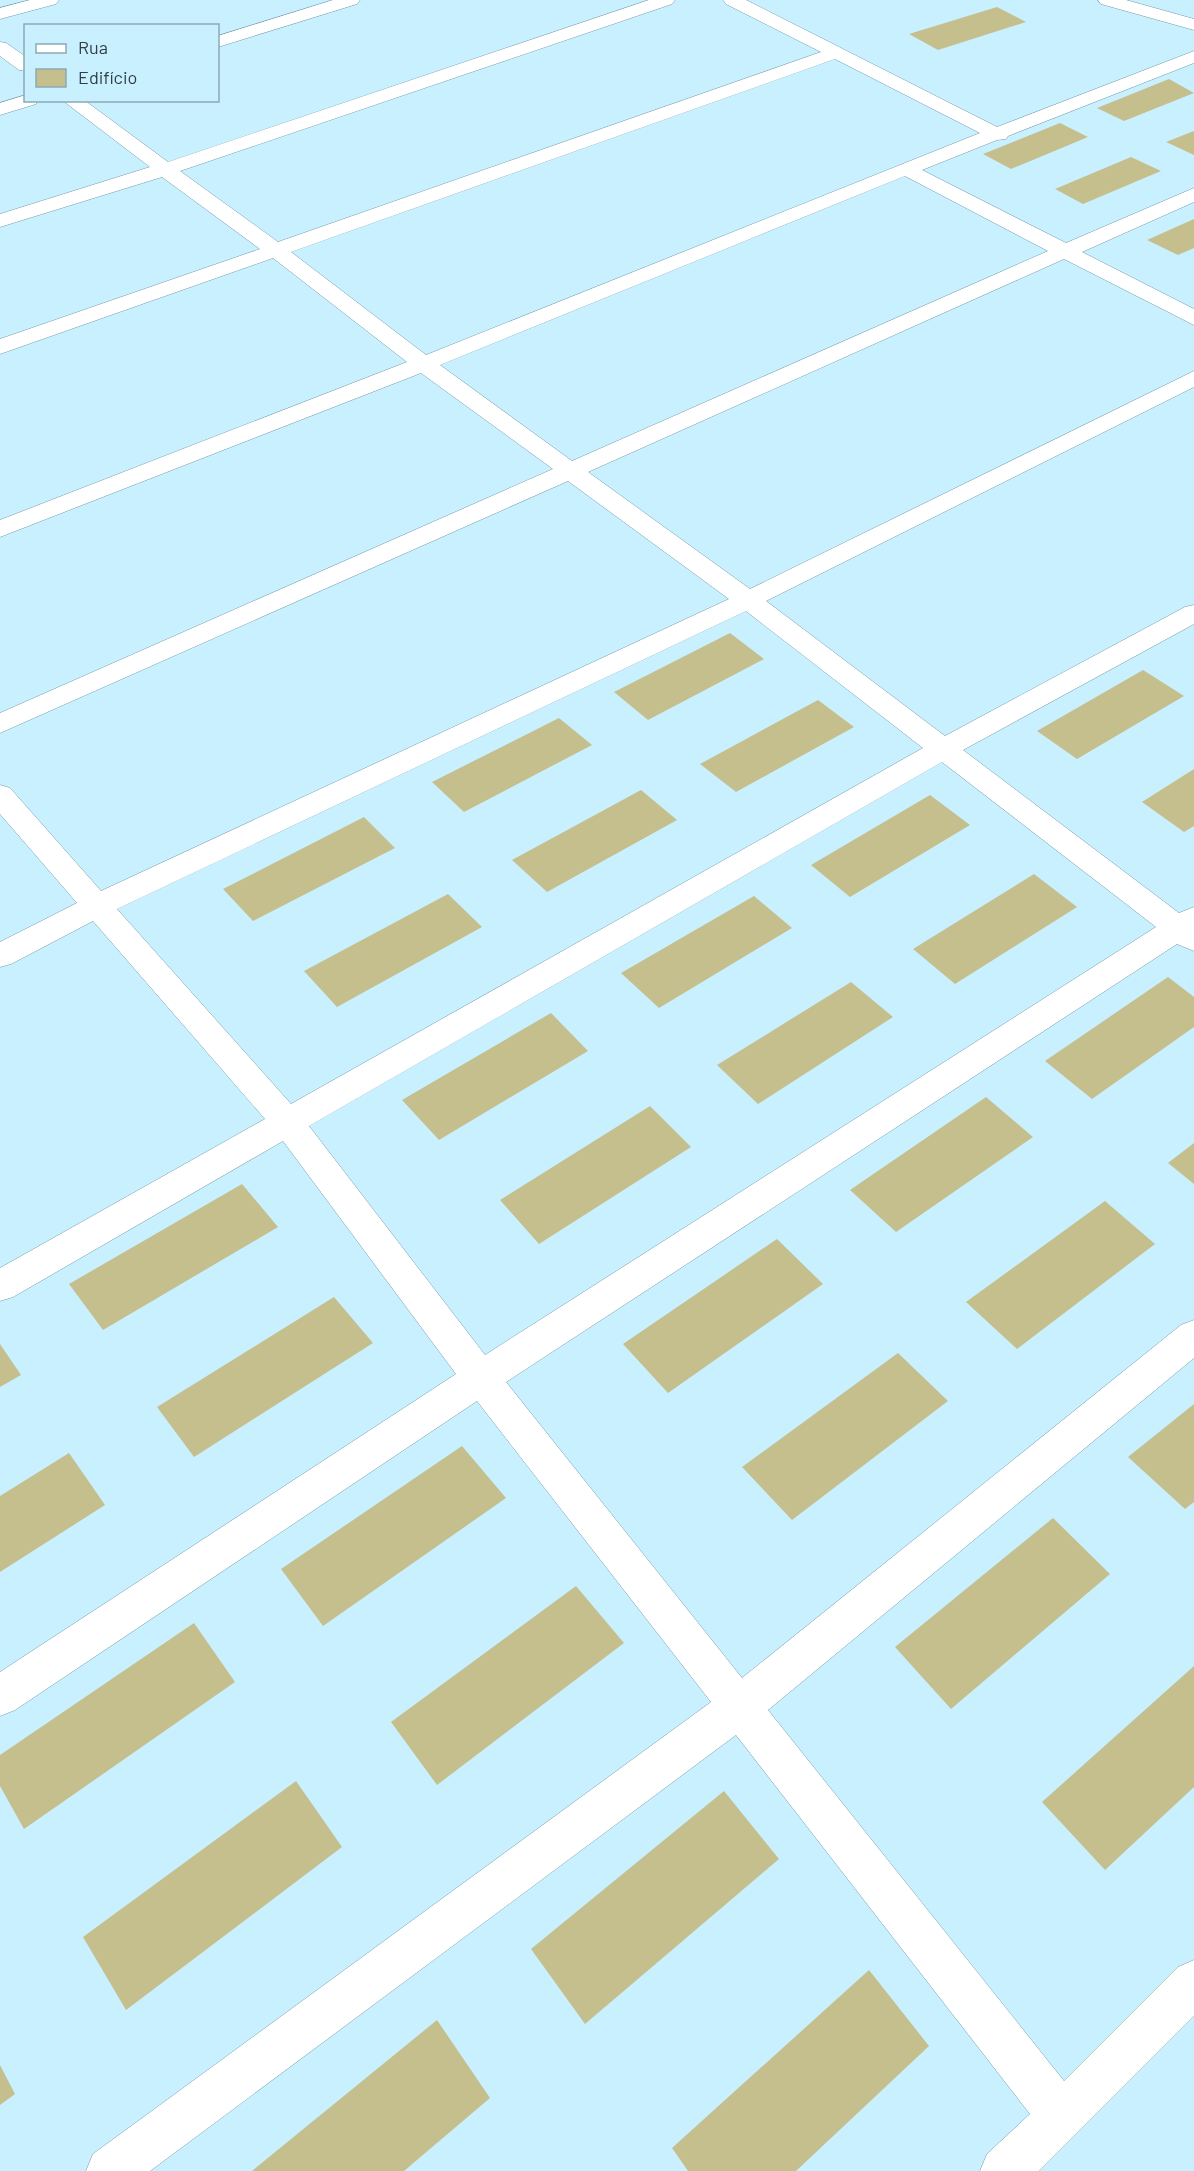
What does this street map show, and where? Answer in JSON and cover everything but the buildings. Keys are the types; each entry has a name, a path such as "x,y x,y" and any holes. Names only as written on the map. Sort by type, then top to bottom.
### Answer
{"street":[{"path":"0,14 50,0"},
{"path":"219,42 351,0"},
{"path":"0,221 166,169 666,0"},
{"path":"732,0 999,135"},
{"path":"1107,0 1194,25"},
{"path":"0,46 24,64"},
{"path":"0,347 836,52"},
{"path":"0,529 423,364 906,169 999,135 1194,57"},
{"path":"0,109 24,102"},
{"path":"0,1696 481,1378 1189,929 943,749 748,600 423,364 274,249 74,102"},
{"path":"906,169 1194,318"},
{"path":"0,724 1194,194"},
{"path":"0,956 98,905 748,600 1194,378"},
{"path":"0,1286 943,749 1194,613"},
{"path":"0,795 288,1123 481,1378 1062,2117"},
{"path":"110,2171 739,1707 1194,1336"},
{"path":"1004,2171 1062,2117 1194,1983"}]}
